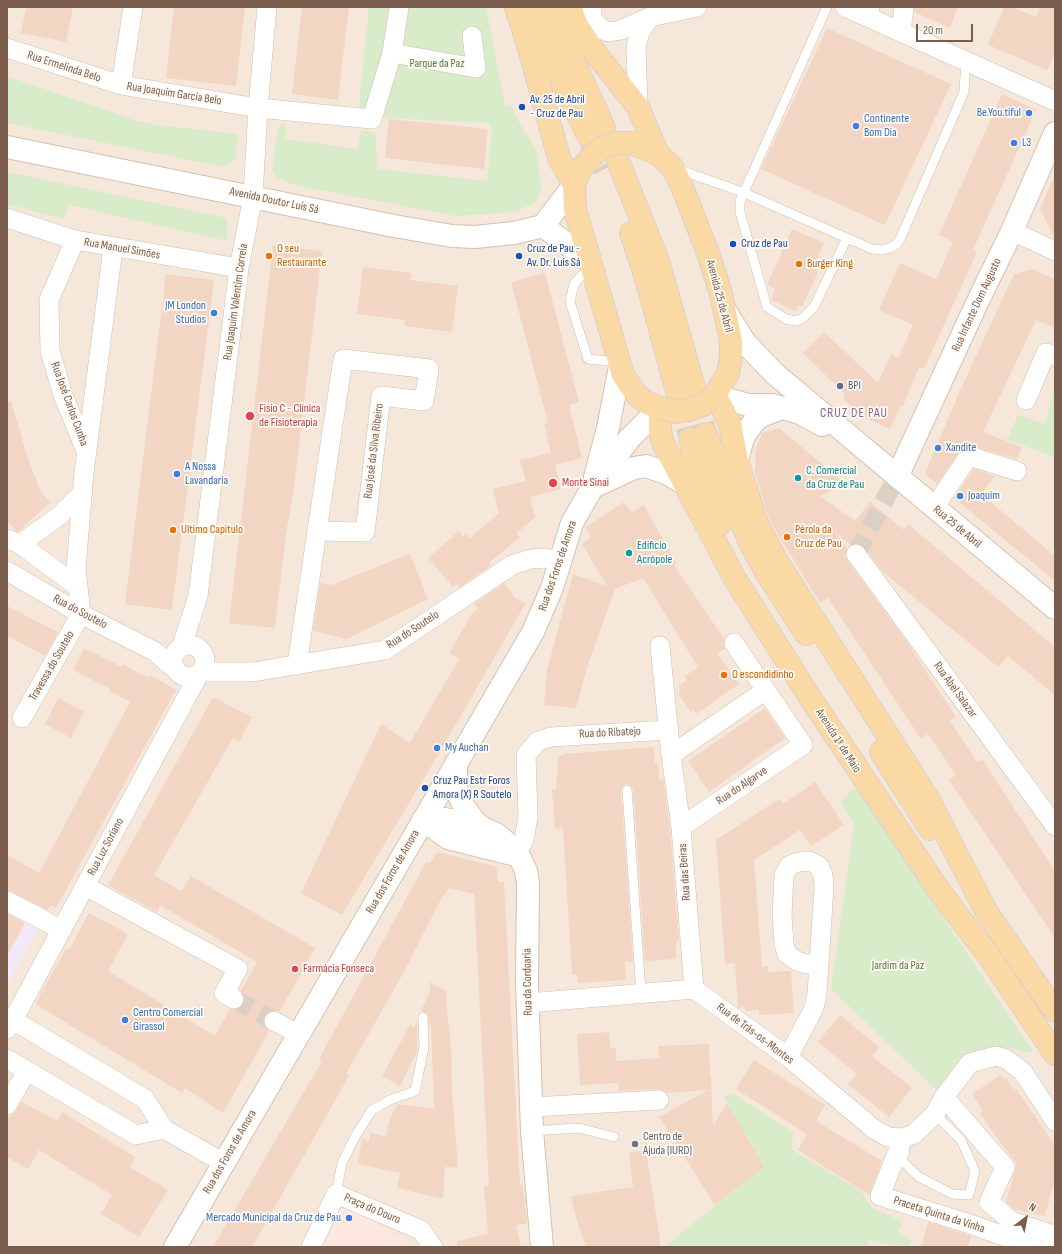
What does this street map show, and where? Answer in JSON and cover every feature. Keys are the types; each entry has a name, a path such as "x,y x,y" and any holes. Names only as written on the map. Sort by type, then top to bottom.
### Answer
{"main road":[{"name":"Avenida 25 de Abril","path":"516,7 530,48 560,158 574,185 575,209 623,375 636,394 647,403 677,412 689,410 703,405 696,394 728,373 731,357 731,341 724,308 708,253 681,184 672,167 662,157 638,107 596,54 578,27 569,7"},
{"path":"531,7 554,63 596,132 549,7"},
{"name":"Rua Infante Dom Augusto","path":"897,477 977,303 1012,231 1055,133"},
{"name":"Avenida 25 de Abril","path":"574,185 580,171 604,163 602,148 616,143 630,143 662,157"},
{"name":"Avenida Doutor Luís Sá","path":"7,147 394,226 452,236 483,236 514,233 543,226"},
{"path":"604,163 638,252 696,394 728,417 732,430 737,461 758,526 778,563 923,790 986,911"},
{"path":"574,185 543,226 591,263"},
{"name":"Rua 25 de Abril","path":"724,308 746,344 766,364 897,477 1055,608"},
{"name":"Rua dos Foros de Amora","path":"592,488 610,420 619,364"},
{"name":"Rua 25 de Abril","path":"696,394 748,405 773,405 800,413 860,445"},
{"name":"Rua dos Foros de Amora","path":"175,1247 533,632 552,588 572,523 592,488 629,439 660,408"},
{"name":"Avenida 1º de Maio","path":"660,408 660,432 662,443 734,578 811,699 940,892 991,959 1055,1054"},
{"path":"737,461 743,438 753,423 761,416 783,408"},
{"path":"991,959 908,822 765,604 732,550 718,522 706,490 698,437 766,572 960,877 986,911 1055,1011"},
{"path":"592,488 634,468 646,466 666,472 685,484"},
{"path":"456,763 456,788 464,807 474,821 484,829"},
{"path":"423,820 445,819 484,829"},
{"path":"423,820 448,838 516,855"},
{"name":"Rua da Cordoaria","path":"484,829 496,834 507,843 521,860 526,871 528,883 528,1003 532,1130 542,1247"}],"street":[{"name":"Rua Joaquim Garcia Belo","path":"133,7 121,85 258,108 372,119 392,53"},
{"name":"Rua Joaquim Valentim Correia","path":"198,596 239,268 253,196 258,108 267,7"},
{"path":"399,7 392,53 476,68 472,36"},
{"path":"592,7 592,16 594,21 603,30 609,32 621,30 650,17 697,7"},
{"path":"845,7 874,13 901,31 1055,101"},
{"path":"901,31 904,7"},
{"path":"638,107 636,47 640,32 650,17"},
{"name":"Rua Ermelinda Belo","path":"7,48 121,85"},
{"name":"Rua Manuel Simões","path":"7,218 75,240 113,248 239,268"},
{"path":"1012,231 1055,251"},
{"name":"Rua José Carlos Cunha","path":"75,240 49,300 50,351 63,395 86,452"},
{"name":"Rua José Carlos Cunha","path":"81,614 76,568 86,452 113,248"},
{"path":"1026,400 1046,353 1055,356"},
{"name":"Rua José da Silva Ribeiro","path":"297,665 317,531 343,359 429,369 424,402 380,396 365,532 317,531"},
{"path":"934,508 969,456 1017,471"},
{"path":"78,587 13,542 59,516 83,492"},
{"name":"Rua Abel Salazar","path":"856,554 1055,826"},
{"name":"Rua do Soutelo","path":"202,664 253,672 384,650 512,565 531,559 546,558 560,561"},
{"name":"Rua do Soutelo","path":"7,571 81,614 154,651 174,668"},
{"path":"198,596 181,647 173,657 174,668 185,677 202,664"},
{"path":"198,596 202,664"},
{"name":"Travessa do Soutelo","path":"22,718 81,614"},
{"path":"671,756 766,690 734,643"},
{"path":"154,651 196,646 202,664"},
{"name":"Rua das Beiras","path":"660,646 671,756 681,827 694,989"},
{"name":"Rua Luz Soriano","path":"164,1129 145,1099 10,1024 86,886 202,664"},
{"name":"Rua do Algarve","path":"681,827 803,745 766,690"},
{"name":"Rua do Ribatejo","path":"516,855 524,840 528,817 526,755 538,741 551,737 669,730"},
{"path":"788,1058 814,1008 819,964 823,875 819,866 810,861 798,862 789,866 784,875 782,915 784,944 787,954 797,961 807,964 819,964"},
{"path":"86,886 238,969 224,993 234,999"},
{"path":"7,901 62,930"},
{"path":"528,1003 694,989"},
{"name":"Rua de Trás-os-Montes","path":"694,989 788,1058 874,1129 888,1137 909,1136"},
{"path":"274,1021 298,1034"},
{"path":"909,1136 935,1114 944,1097 970,1063 996,1056 1006,1059 1023,1072 1055,1121"},
{"path":"7,1059 136,1135 164,1129 224,1163"},
{"path":"7,1105 27,1070"},
{"name":"Praceta Quinta da Vinha","path":"944,1097 1005,1167 989,1202 1010,1221 1054,1234 1051,1247"},
{"path":"532,1107 659,1100"},
{"name":"Praceta Quinta da Vinha","path":"909,1136 880,1196 970,1224 1034,1247"},
{"name":"Praça do Douro","path":"315,1244 336,1194 421,1230 433,1247"}],"lane":[{"path":"827,7 742,192 740,201 740,212 767,307 786,319 796,321 803,318 814,307 847,238"},
{"path":"662,157 686,172 742,192 872,249 882,250 896,244 905,229 964,92 966,61"},
{"path":"591,263 574,284 570,302 588,359 619,364"},
{"path":"627,790 641,993"},
{"path":"336,1194 342,1163 356,1135 372,1110 390,1100 414,1091 424,1047 424,1017"},
{"path":"909,1136 901,1160 920,1177 939,1188 952,1194 969,1195 975,1171 961,1140 935,1114"},
{"path":"532,1130 579,1128 614,1137"}],"shaded area":[{"path":"7,7 1055,7 1055,1247 7,1247"},
{"path":"7,912 38,929 7,985"},
{"name":"Mercado Municipal da Cruz de Pau","path":"342,1204 412,1247 330,1247 326,1232"}],"green space":[{"name":"Parque da Paz","path":"369,7 486,7 505,106 512,106 517,119 537,151 541,190 537,201 516,212 456,216 294,185 278,178 272,168 278,127 285,123 286,139 358,149 361,129 375,133 378,169 487,181 492,130 490,123 358,117"},
{"path":"7,76 137,121 157,125 238,134 235,160 224,167 7,123"},
{"path":"7,172 227,218 227,241 69,205 64,219 7,204"},
{"path":"1055,384 1055,457 1007,440 1018,415 1045,424"},
{"name":"Jardim da Paz","path":"856,787 1033,1052 1021,1052 1015,1047 1002,1049 944,1097 831,989 854,825 841,801"},
{"path":"731,1093 794,1132 791,1149 861,1191 872,1208 902,1221 898,1232 912,1240 908,1247 898,1247 869,1240 867,1247 664,1247 763,1167 724,1097"}],"building":[{"path":"26,7 73,7 66,42 21,33"},
{"path":"174,7 245,7 236,86 166,78"},
{"path":"302,7 349,7 338,100 292,94"},
{"path":"915,7 958,7 950,28 914,12"},
{"path":"1004,7 1012,7 1036,17 1040,7 1055,7 1055,52 1047,70 988,45"},
{"name":"Continente Bom Dia","path":"827,28 951,84 885,225 761,169"},
{"path":"1002,94 1036,110 973,250 977,252 924,369 919,367 903,406 901,405 890,429 865,418 844,400 844,393 803,353 824,332 878,383 891,354 898,358 913,325 879,310 900,263 936,279 953,242 939,235"},
{"path":"389,119 488,129 484,169 385,158"},
{"path":"1055,174 1055,239 1040,209"},
{"path":"792,229 824,243 813,267 819,270 802,307 798,305 796,311 771,300 775,289 767,285"},
{"path":"273,245 322,251 294,488 286,534 275,628 229,623"},
{"path":"363,267 412,273 410,280 458,286 452,332 405,326 405,320 357,314"},
{"path":"1032,269 1055,279 1055,328 1036,320 983,432 1022,447 1017,459 972,446 966,446 960,450 937,484 928,477 926,471 958,395 1014,274"},
{"path":"545,273 579,402 569,405 582,458 555,465 561,489 530,497 535,517 517,533 520,537 489,563 491,566 460,587 457,583 453,587 428,558 459,531 463,537 466,534 470,538 499,513 493,489 526,481 520,460 551,453 544,424 548,423 511,282"},
{"path":"166,274 214,280 172,610 125,604"},
{"path":"11,401 28,459 41,492 50,502 18,532 7,522 7,402"},
{"path":"779,428 846,484 820,496 855,521 870,502 904,530 908,524 1055,647 1055,695 1008,656 998,667 882,571 865,547 860,544 851,545 836,533 847,549 845,555 847,560 906,641 956,717 950,721 977,762 982,759 1055,871 1055,938 949,780 956,775 928,734 921,739 828,598 820,603 770,521 755,473 756,448 762,433"},
{"path":"974,469 995,476 981,494 1055,556 1055,581 954,498"},
{"path":"624,502 632,513 644,505 676,563 674,565 724,639 725,649 717,653 739,684 696,714 694,710 691,712 678,694 681,691 678,686 687,680 685,676 698,667 643,578 615,589 588,664 576,708 544,705 547,670 573,574 607,586 582,544 591,538 586,527"},
{"path":"410,554 428,599 347,639 313,631 320,583 331,585"},
{"path":"504,583 515,598 526,603 438,755 342,915 301,893 381,724 410,743 459,659 449,653 472,614 478,608 474,604"},
{"path":"7,606 58,632 45,656 7,636"},
{"path":"84,648 122,667 123,664 148,678 150,675 176,690 56,908 51,905 48,910 7,890 7,855 39,873 130,702 109,691 110,689 73,670"},
{"path":"213,697 252,717 239,742 233,738 154,875 181,891 191,876 315,948 280,1011 273,1010 265,1015 263,1022 269,1031 223,1113 185,1088 182,1093 35,1004 66,948 69,950 89,913 128,934 108,971 215,1036 230,1009 239,1009 244,1004 245,999 241,991 257,962 160,905 157,912 108,885"},
{"path":"58,698 84,712 71,738 45,724"},
{"path":"765,708 785,738 709,792 688,761"},
{"path":"654,747 655,763 658,763 659,781 663,778 670,828 679,940 676,940 676,959 645,961 633,790 630,785 626,784 621,790 633,962 625,962 626,980 578,983 577,975 572,975 563,828 555,829 552,789 556,789 558,758 563,754"},
{"path":"815,782 844,825 811,846 800,830 754,860 762,967 768,966 768,972 791,971 794,1013 759,1015 759,1010 746,1011 744,1007 738,1008 735,963 725,964 716,840 779,799 783,804"},
{"path":"437,852 497,867 498,882 504,882 520,1185 523,1185 527,1224 516,1225 521,1247 457,1247 457,1241 488,1234 484,1187 489,1186 474,894 449,888 441,899 405,970 346,1074 349,1076 252,1247 213,1247 322,1061 319,1059 426,862 430,863"},
{"path":"7,913 25,923 7,956"},
{"path":"430,982 447,992 446,1002 451,1045 452,1091 458,1168 445,1167 443,1199 397,1188 400,1173 358,1164 362,1138 369,1141 370,1133 386,1137 390,1118 398,1104 434,1109 431,1023 429,1026 428,1014 421,1011 430,991"},
{"path":"840,1015 879,1047 872,1056 912,1088 889,1117 848,1084 857,1074 818,1042"},
{"path":"417,1021 417,1052 400,1086 382,1076 410,1025 414,1028"},
{"path":"609,1032 610,1047 616,1049 616,1061 659,1058 658,1046 709,1044 710,1073 709,1072 711,1075 713,1125 727,1103 764,1167 715,1205 659,1117 708,1090 668,1093 658,1089 618,1091 618,1083 580,1085 577,1034"},
{"path":"754,1060 825,1105 816,1121 882,1161 869,1195 798,1150 807,1134 736,1089"},
{"path":"1001,1075 1004,1079 1006,1078 1014,1090 1016,1088 1055,1146 1055,1178 1045,1216 1014,1209 1006,1202 1015,1171 1016,1162 999,1141 980,1113 983,1111 972,1094"},
{"path":"22,1102 57,1121 62,1112 135,1157 130,1167 168,1190 139,1237 101,1214 112,1195 39,1150 28,1169 7,1157 7,1119 16,1111"},
{"path":"641,1151 647,1156 661,1247 586,1247 577,1221 571,1196 633,1187 629,1153"},
{"path":"928,1222 971,1236 968,1247 921,1247"}],"tunnel":[{"path":"588,136 605,169"},
{"path":"695,391 706,434"},
{"path":"678,395 690,439"},
{"path":"856,554 897,477"},
{"path":"234,999 274,1021"}],"place":[{"name":"Av. 25 de Abril - Cruz de Pau","path":"522,107"},
{"name":"Be.You.tiful","path":"1029,113"},
{"name":"Continente Bom Dia","path":"856,126"},
{"name":"L3","path":"1014,143"},
{"name":"Cruz de Pau","path":"733,244"},
{"name":"O seu Restaurante","path":"269,256"},
{"name":"Cruz de Pau - Av. Dr. Luis Sá","path":"519,256"},
{"name":"Burger King","path":"799,264"},
{"name":"JM London Studios","path":"214,313"},
{"name":"BPI","path":"840,386"},
{"name":"Fisio C - Clínica de Fisioterapia","path":"250,416"},
{"name":"Xandite","path":"938,448"},
{"name":"A Nossa Lavandaria","path":"177,474"},
{"name":"C. Comercial da Cruz de Pau","path":"798,478"},
{"name":"Monte Sinai","path":"553,483"},
{"name":"Joaquim","path":"960,496"},
{"name":"Ultimo Capitulo","path":"173,530"},
{"name":"Pérola da Cruz de Pau","path":"787,537"},
{"name":"Edificio Acrópole","path":"629,553"},
{"name":"O escondidinho","path":"724,675"},
{"name":"My Auchan","path":"437,748"},
{"name":"Cruz Pau Estr Foros Amora (X) R Soutelo","path":"425,788"},
{"name":"Farmácia Fonseca","path":"295,969"},
{"name":"Centro Comercial Girassol","path":"125,1020"},
{"name":"Centro de Ajuda (IURD)","path":"635,1144"},
{"name":"Mercado Municipal da Cruz de Pau","path":"349,1218"}],"district":[{"name":"CRUZ DE PAU","path":"854,414"}]}
